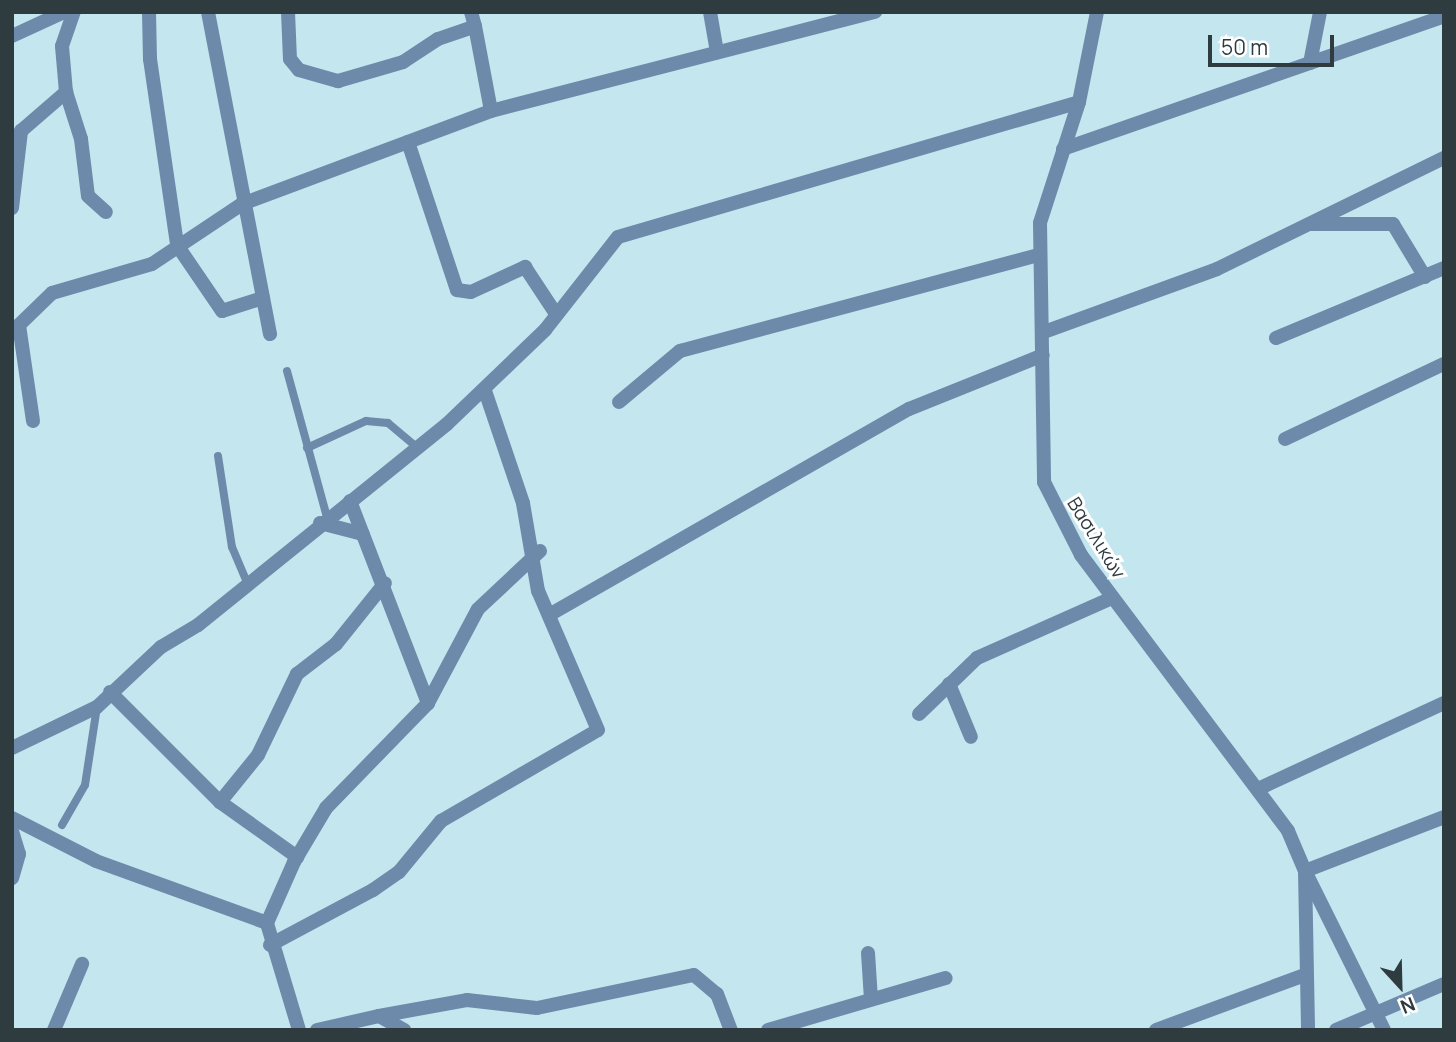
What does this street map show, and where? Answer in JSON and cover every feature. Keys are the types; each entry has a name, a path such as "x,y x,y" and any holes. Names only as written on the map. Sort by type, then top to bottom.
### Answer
{"street":[{"path":"12,36 64,12"},
{"path":"74,12 62,46 66,92 81,139 88,196 106,212"},
{"path":"149,12 150,58 177,245 222,311 263,298"},
{"path":"208,12 242,204 270,334"},
{"path":"288,12 290,59 299,70 338,81 403,62 473,19 491,111"},
{"path":"710,12 717,52"},
{"path":"33,421 19,342 27,312 52,293 152,264 242,204 491,111 717,52 816,20 875,12"},
{"name":"Βασιλικών","path":"1097,12 1079,102 1040,222 1038,255 1044,332 1044,482 1055,513 1112,598 1259,788 1305,871 1308,1030"},
{"path":"1310,63 1320,12"},
{"path":"1063,149 1444,16"},
{"path":"12,208 20,131 66,92"},
{"path":"12,748 97,707 110,692 485,391 556,314 618,236 632,228 856,171 1079,102"},
{"path":"408,142 457,290 471,292 525,267 556,314"},
{"path":"1044,332 1217,269 1444,158"},
{"path":"1306,224 1393,224 1426,276"},
{"path":"619,402 680,351 1038,255"},
{"path":"1276,338 1444,268"},
{"path":"549,615 909,409 1043,355"},
{"path":"1285,439 1444,364"},
{"path":"270,945 373,890 400,872 441,821 598,730 549,615 523,503 485,391"},
{"path":"350,501 386,583 428,703"},
{"path":"324,520 363,534"},
{"path":"299,1030 270,945 267,923 297,857 344,787 428,703 478,609 535,555"},
{"path":"220,802 258,755 297,674 336,644 386,583"},
{"path":"919,714 977,658 1112,598"},
{"path":"949,684 971,737"},
{"path":"110,692 220,802 297,857"},
{"path":"1259,788 1444,703"},
{"path":"1384,1030 1305,871 1444,817"},
{"path":"12,818 96,861 267,923"},
{"path":"12,831 19,854 12,878"},
{"path":"868,953 871,999"},
{"path":"54,1030 82,964"},
{"path":"317,1030 467,1000 537,1008 694,975 718,994 731,1030"},
{"path":"1156,1030 1305,975"},
{"path":"768,1030 946,978"},
{"path":"1336,1030 1444,985"},
{"path":"379,1016 404,1030"}],"lane":[{"path":"287,371 324,520"},
{"path":"307,448 366,421 388,423 415,446"},
{"path":"218,456 232,547 247,582"},
{"path":"62,825 85,785 97,707"}]}
